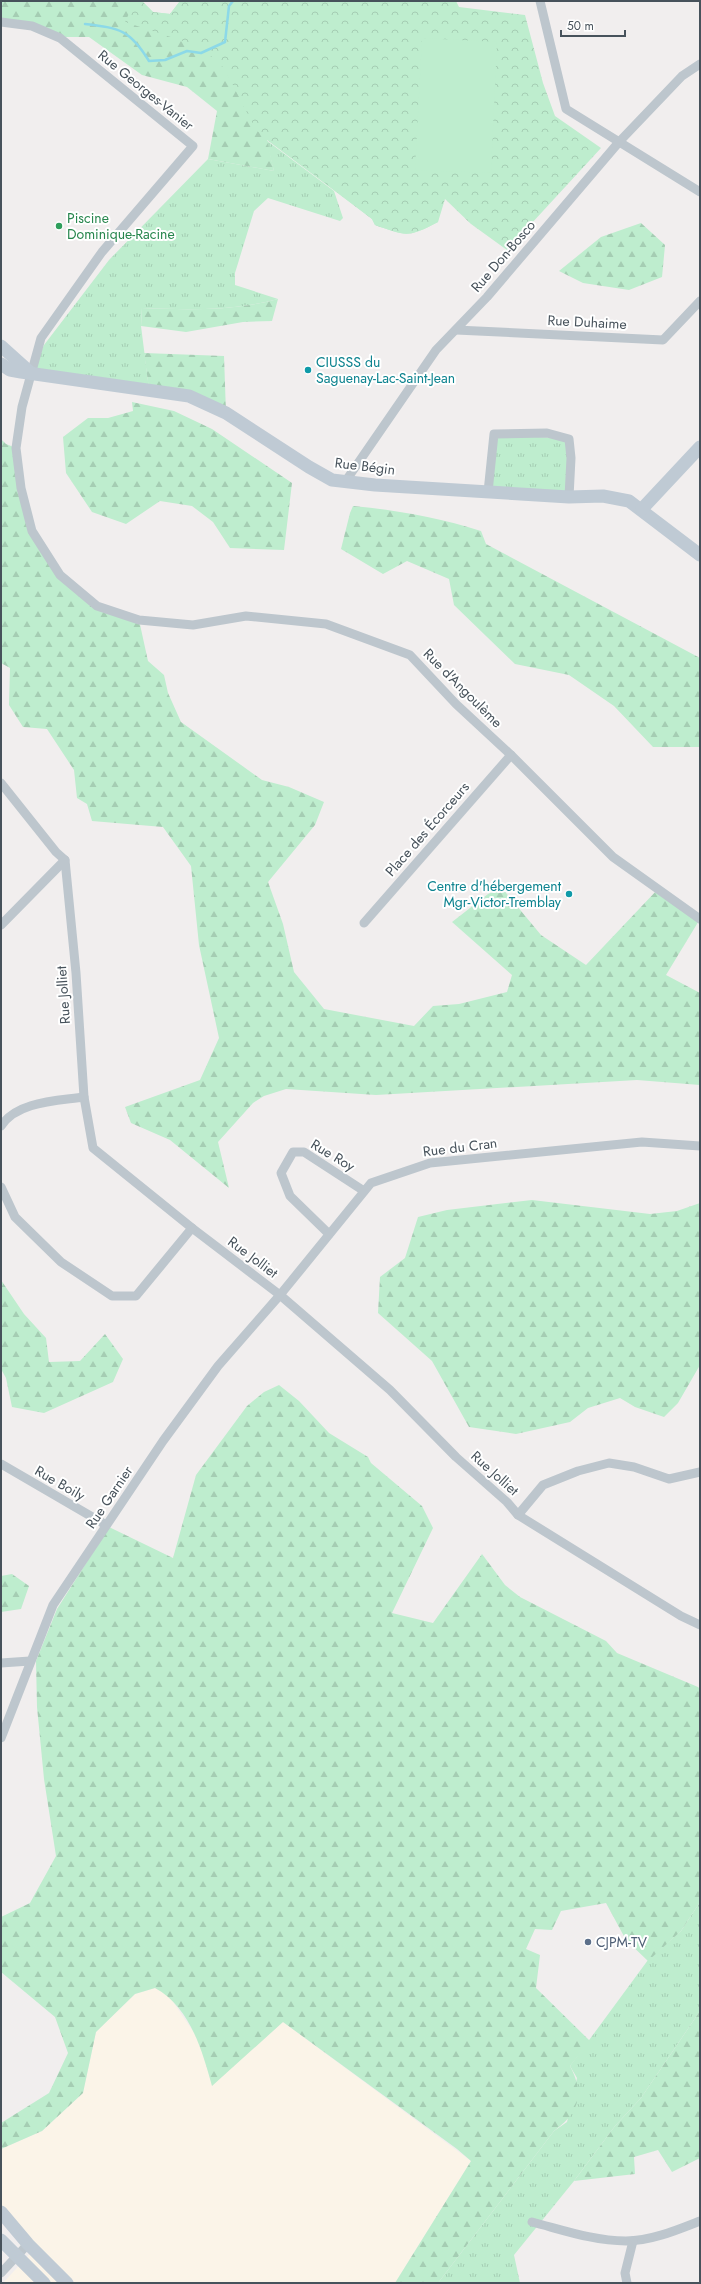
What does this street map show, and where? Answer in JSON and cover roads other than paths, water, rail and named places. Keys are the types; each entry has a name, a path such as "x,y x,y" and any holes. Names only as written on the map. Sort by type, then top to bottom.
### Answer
{"street":[{"path":"540,1 566,109 700,192"},
{"name":"Rue Georges-Vanier","path":"1,22 32,26 60,38 193,146 94,264 41,338 31,372"},
{"name":"Rue Don-Bosco","path":"345,482 436,350 456,330 619,142 682,76 700,64"},
{"name":"Rue Duhaime","path":"456,330 663,340 700,301"},
{"path":"1,346 31,372"},
{"name":"Rue Bégin","path":"1,364 10,370 189,396 226,412 309,467 332,480 488,492 603,496 629,501 700,555"},
{"name":"Rue d'Angoulème","path":"31,372 22,407 16,448 20,488 32,531 60,575 97,606 139,620 177,624 193,625 246,616 326,624 410,655 456,704 511,755 613,857 700,919"},
{"path":"488,492 494,434 547,433 569,438 571,458 569,496"},
{"path":"642,510 700,447"},
{"path":"629,501 662,488"},
{"name":"Place des Écorceurs","path":"364,923 511,755"},
{"path":"1,783 64,860 1,925"},
{"name":"Rue Jolliet","path":"64,860 76,973 84,1096 93,1148 192,1228 280,1295 390,1390 456,1457 507,1502 518,1515 681,1616 700,1625"},
{"path":"1,1126 7,1117 30,1106 84,1096"},
{"name":"Rue du Cran","path":"280,1295 371,1183 430,1163 642,1142 700,1146"},
{"name":"Rue Roy","path":"329,1234 290,1196 281,1174 293,1152 304,1152 364,1191"},
{"path":"1,1187 15,1217 61,1262 112,1296 136,1296 192,1228"},
{"name":"Rue Garnier","path":"1,1738 53,1605 106,1525 218,1366 280,1295"},
{"path":"518,1515 543,1485 578,1471 609,1463 634,1467 668,1479 700,1472"},
{"name":"Rue Boily","path":"1,1464 106,1525"},
{"path":"1,1662 30,1661"},
{"path":"1,2212 28,2244 67,2283"},
{"path":"532,2222 590,2238 633,2241 667,2233 700,2221"},
{"path":"1,2240 44,2283"},
{"path":"626,2283 625,2273 633,2241"},
{"path":"1,2273 28,2244"}],"waterway":[{"path":"85,24 107,27 123,32 136,43 149,61 165,60 187,51 201,53 225,42 229,6 233,1"}],"place":[{"name":"Piscine Dominique-Racine","path":"59,226"},
{"name":"CIUSSS du Saguenay-Lac-Saint-Jean","path":"308,370"},
{"name":"Centre d'hébergement Mgr-Victor-Tremblay","path":"569,894"},
{"name":"CJPM-TV","path":"588,1942"}]}
